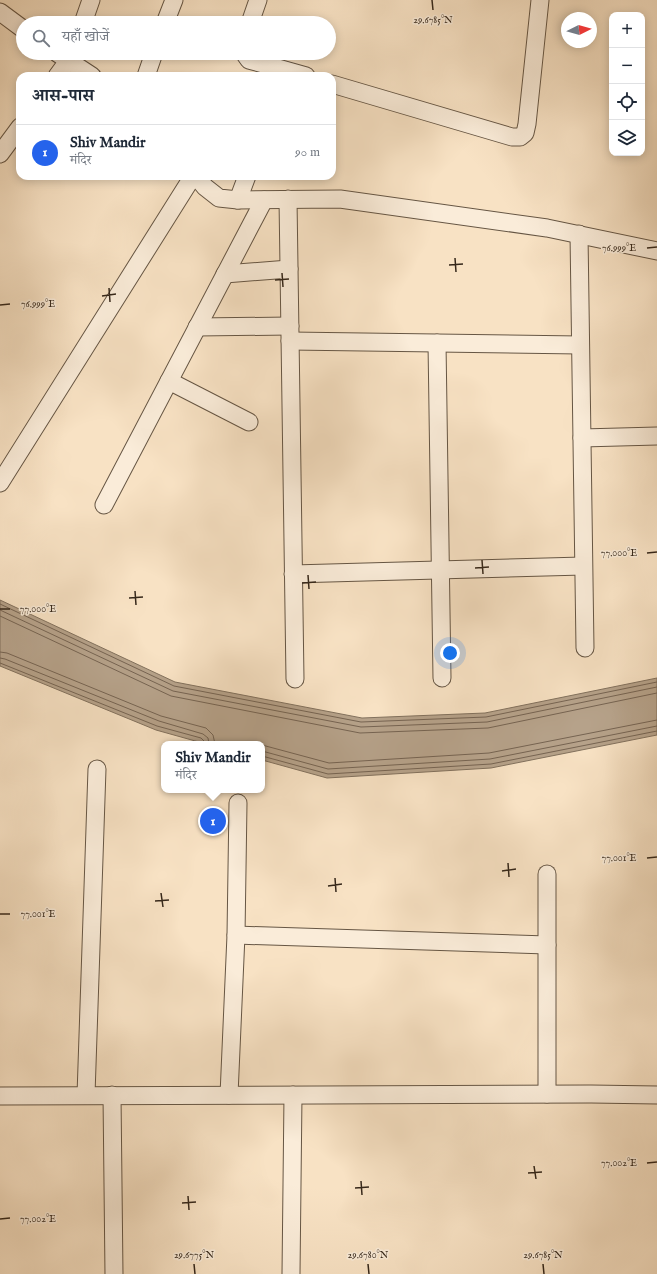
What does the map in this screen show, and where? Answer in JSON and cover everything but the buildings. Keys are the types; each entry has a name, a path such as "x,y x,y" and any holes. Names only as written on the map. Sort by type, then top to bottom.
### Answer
{"street":[{"path":"85,16 91,0"},
{"path":"168,16 174,0"},
{"path":"252,16 258,0"},
{"path":"336,85 512,136 520,137 526,133 540,0"},
{"path":"0,12 16,24"},
{"path":"59,72 64,60"},
{"path":"71,60 87,72"},
{"path":"147,72 152,60"},
{"path":"249,60 281,72"},
{"path":"0,154 16,132"},
{"path":"0,483 190,180"},
{"path":"199,180 205,187 219,198 238,200 340,199 547,228 657,251"},
{"path":"238,200 246,180"},
{"path":"104,505 264,200"},
{"path":"288,200 295,678"},
{"path":"579,234 584,648"},
{"path":"225,274 289,270"},
{"path":"197,327 437,343 580,345"},
{"path":"437,343 442,678"},
{"path":"169,381 249,422"},
{"path":"582,438 657,436"},
{"path":"294,574 583,566"},
{"path":"86,1095 97,769"},
{"path":"229,1095 236,935 238,803"},
{"path":"547,874 547,1094"},
{"path":"236,935 547,945"},
{"path":"112,1095 114,1274"},
{"path":"291,1274 293,1095"},
{"path":"0,1096 657,1095"}],"water":[{"path":"0,600 175,682 362,718 485,713 657,678 657,735 491,768 327,778 265,761 265,741 195,741 156,730 0,666"}],"place":[{"name":"Shiv Mandir","path":"213,821"}]}
